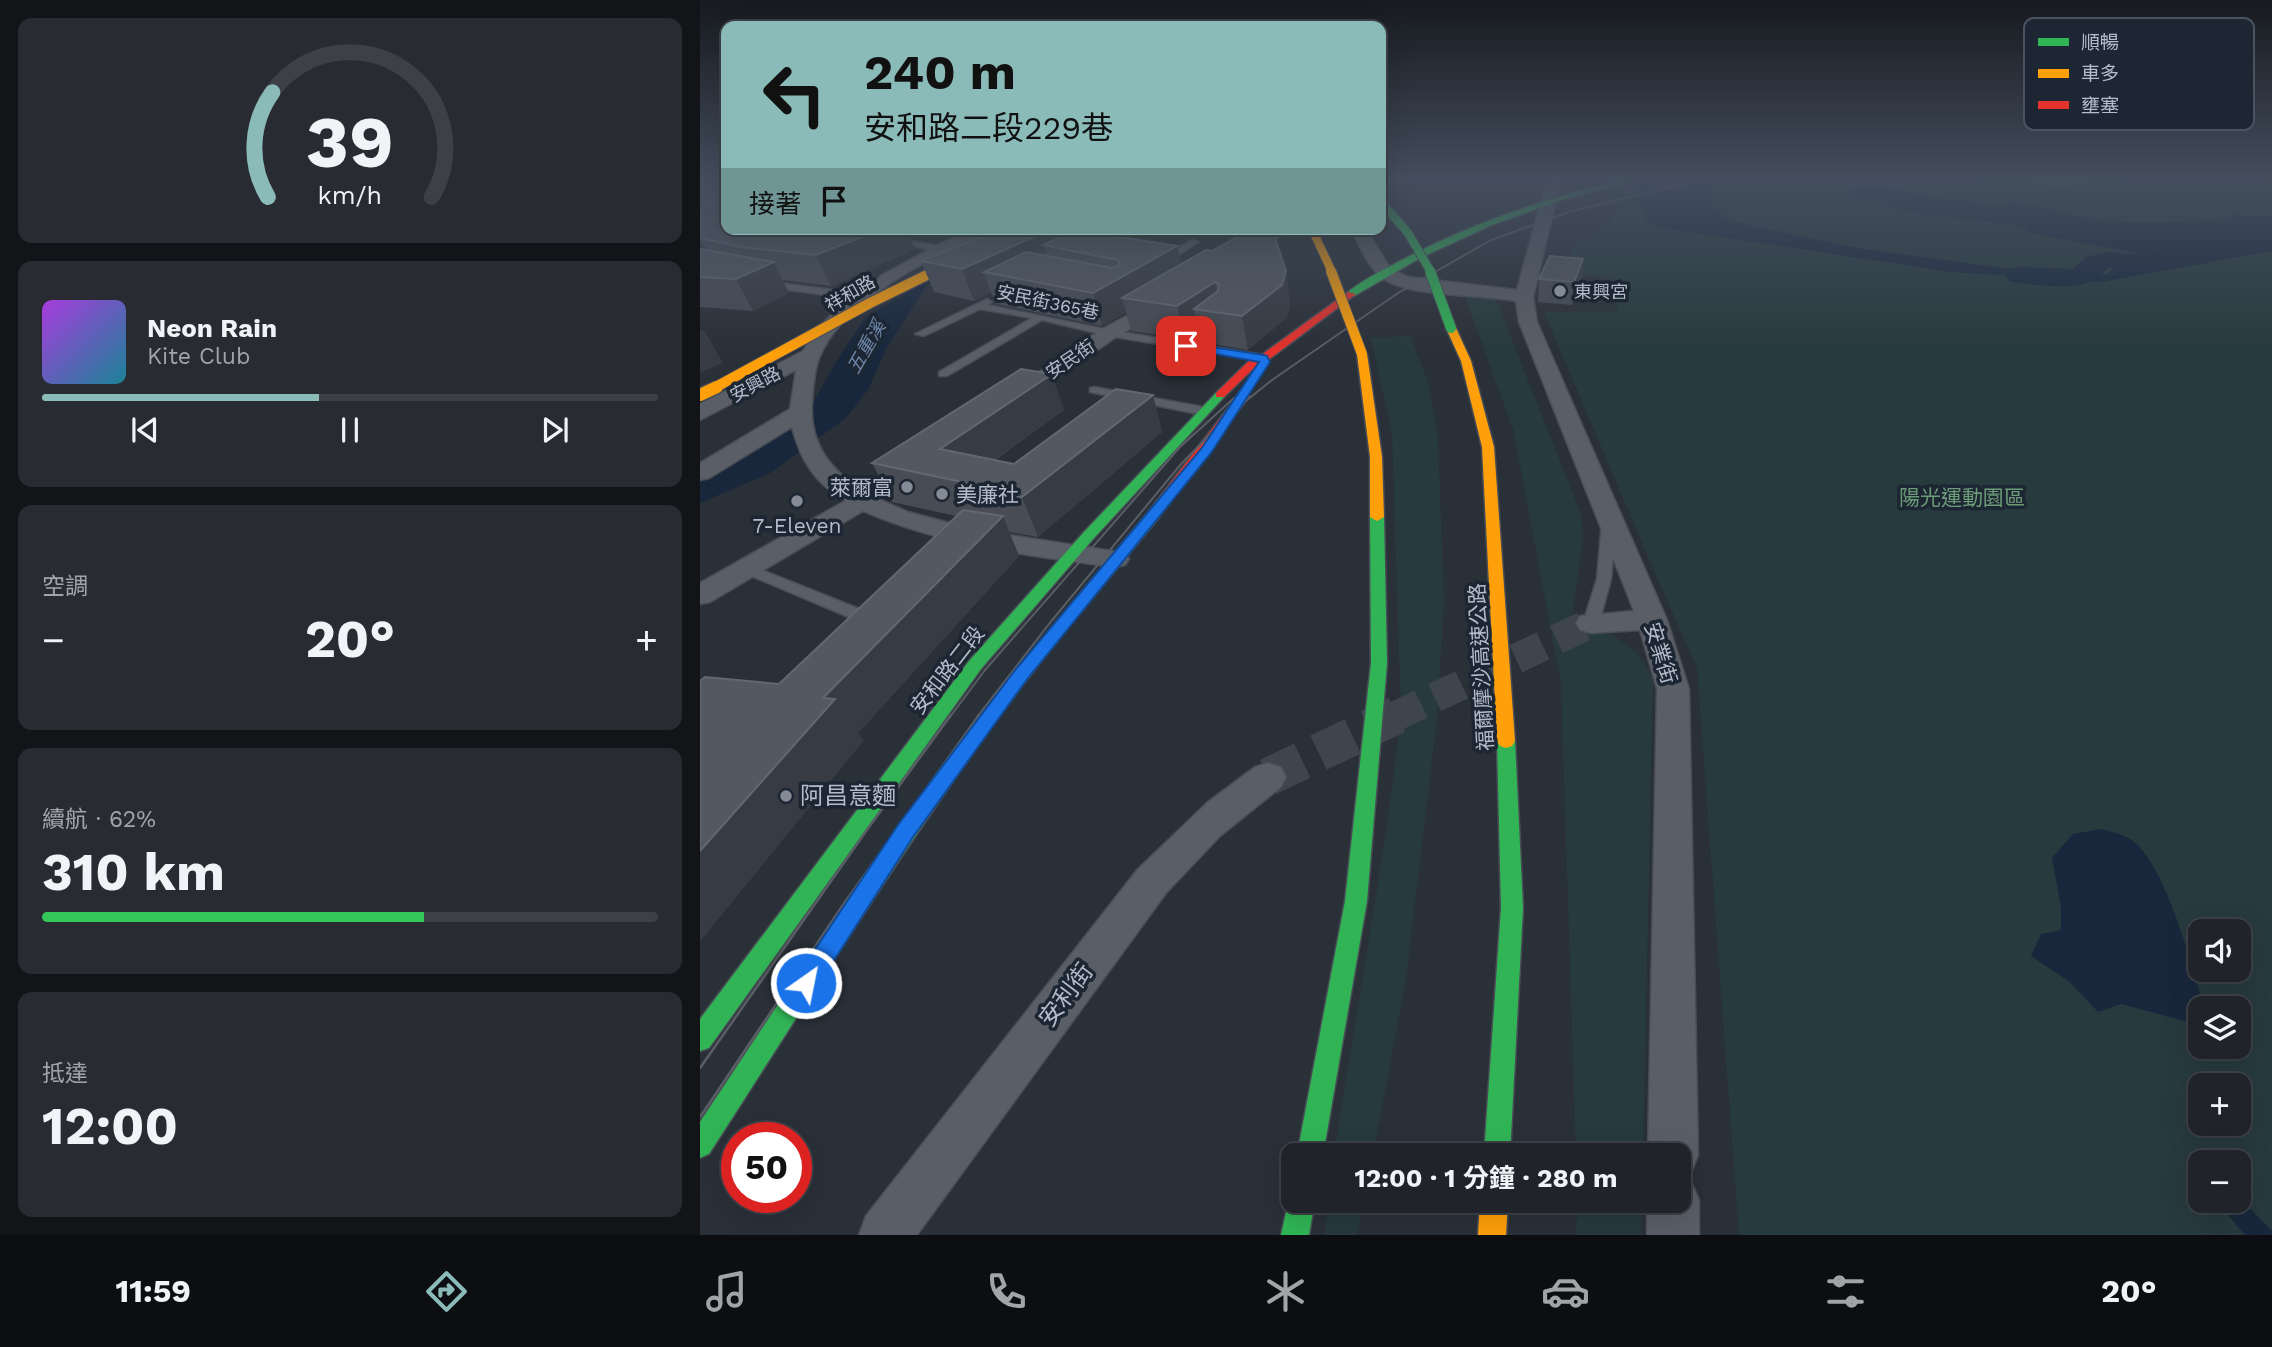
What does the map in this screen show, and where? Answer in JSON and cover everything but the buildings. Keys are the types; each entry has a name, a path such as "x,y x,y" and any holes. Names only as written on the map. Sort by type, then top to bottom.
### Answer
{"main road":[{"name":"祥和路","path":"700,383 905,274 950,255 1009,237"},
{"name":"祥和路","path":"700,395 802,342 906,283 952,262 1036,237"},
{"path":"1312,1143 1356,901 1379,663 1376,457 1362,354 1336,282 1315,237"},
{"name":"福爾摩沙高速公路","path":"1410,237 1427,265 1470,374 1488,447 1503,658 1512,908 1498,1143"},
{"name":"安和路二段","path":"700,1039 975,665 1203,411 1255,361 1264,358 1317,318 1386,274 1459,237"},
{"name":"安和路二段","path":"700,1145 905,831 1022,673 1207,450 1262,366 1264,358"},
{"path":"1295,1235 1299,1213"},
{"path":"1492,1235 1493,1213"}],"street":[{"name":"安興路","path":"800,416 810,355 825,332 863,297 916,261 972,237"},
{"path":"1217,269 1266,237"},
{"path":"1363,237 1386,274 1418,285 1494,291 1524,297"},
{"name":"安業街","path":"1538,237 1524,297 1528,322 1652,620 1674,689 1673,1143"},
{"name":"安民街","path":"998,407 1110,333 1181,291"},
{"name":"安興路","path":"700,413 810,355"},
{"path":"700,473 800,416 816,467 841,488 863,501 900,517 969,537 1115,559"},
{"path":"700,595 863,501 934,452"},
{"path":"1591,623 1652,620"},
{"name":"安利街","path":"885,1235 1152,881 1198,831 1237,797 1268,776"},
{"path":"1673,1213 1673,1235"}],"lane":[{"path":"888,237 942,249"},
{"path":"1166,269 1152,266 1195,242"},
{"path":"755,282 863,297"},
{"path":"920,334 1002,295"},
{"name":"安民街365巷","path":"978,306 1110,333 1264,358"},
{"path":"943,374 1041,317"},
{"path":"1186,346 1203,333"},
{"path":"1094,390 1203,411"},
{"path":"1591,623 1604,579 1609,519"},
{"path":"747,569 886,627"},
{"path":"700,998 793,1004"}],"green space":[{"name":"陽光運動園區","path":"1592,237 2272,237 2272,1235 1739,1235 1697,667 1544,312 1617,311 1616,279 1563,272 1575,243"},
{"path":"1465,297 1495,297 1581,514 1583,536 1572,616 1631,648 1640,657 1653,681 1643,1143 1576,1143 1561,683 1513,429"},
{"path":"1410,336 1428,381 1438,438 1444,600 1437,718 1406,979 1375,1143 1336,1143 1387,827 1401,717 1392,433 1371,338"},
{"path":"1328,1213 1362,1213 1357,1235 1325,1235"},
{"path":"1577,1213 1642,1213 1641,1235 1576,1235"}],"water":[{"name":"五重溪","path":"1008,237 1046,237 927,285 886,349 869,388 847,417 772,472 700,503 700,473 756,447 812,405 866,316"},
{"path":"1719,237 1804,237 1859,248 2001,268 2107,274 2137,253 2049,237 2272,237 2272,251 2101,282 1951,272"},
{"path":"2102,829 2132,840 2145,853 2167,894 2185,943 2188,953 2188,982 2197,982 2201,996 2188,996 2188,1022 2121,1004 2098,1012 2070,982 2031,956 2041,934 2061,930 2061,907 2052,858 2073,834"},
{"path":"2251,1209 2272,1231 2272,1235 2245,1235 2226,1213 2251,1213"}],"waterway":[{"name":"五重溪","path":"2019,275 2081,276 2096,263 2108,260 2150,264 2226,242 2257,237"}],"tunnel":[{"path":"1394,717 1591,623"},
{"path":"1268,777 1397,715"}],"tram line":[{"path":"977,717 1049,624 1181,464 1231,413 1272,380 1398,293 1500,237"},
{"path":"950,717 985,670 1180,447 1234,398"},
{"path":"700,1068 951,715"},
{"path":"700,1117 845,902 979,715"}],"traffic: fast":[{"path":"1410,237 1428,265 1451,328"},
{"path":"1351,294 1418,255 1456,237"},
{"path":"700,1039 975,665 1089,535 1220,395"},
{"path":"1312,1143 1356,901 1379,663 1377,517"},
{"path":"700,1145 836,936 941,782 1020,677 1151,518"},
{"path":"1498,1143 1512,908 1506,741"},
{"path":"1295,1235 1299,1213"}],"traffic: slow":[{"path":"700,395 927,274 995,248 1037,237"},
{"path":"1315,237 1336,282 1362,354"},
{"path":"1451,328 1466,361 1488,447 1506,741"},
{"path":"1362,354 1376,457 1377,517"},
{"path":"1492,1235 1493,1213"}],"traffic: jam":[{"path":"1220,395 1255,361 1264,358 1351,294"},
{"path":"1151,518 1243,396"}],"place":[{"name":"東興宮","path":"1560,291"},
{"name":"萊爾富","path":"907,487"},
{"name":"美廉社","path":"942,494"},
{"name":"7-Eleven","path":"797,501"},
{"name":"阿昌意麵","path":"786,796"}],"route":[{"path":"806,983 905,831 1022,673 1207,450 1264,362 1264,358 1186,346"}]}
